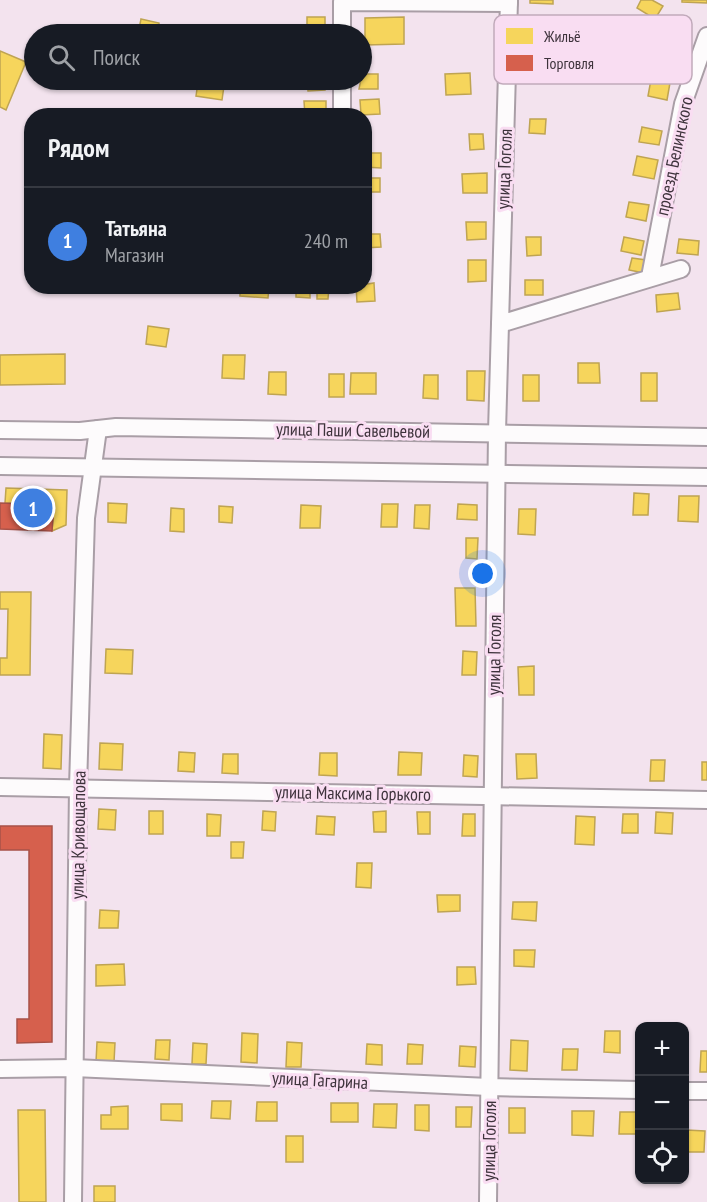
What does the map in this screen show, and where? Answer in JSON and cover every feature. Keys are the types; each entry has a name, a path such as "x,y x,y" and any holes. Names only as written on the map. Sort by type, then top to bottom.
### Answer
{"street":[{"path":"342,24 342,2 509,1"},
{"name":"проезд Белинского","path":"692,77 707,36"},
{"name":"улица Гоголя","path":"488,1202 497,432 507,84"},
{"name":"проезд Белинского","path":"650,277 682,104 689,84"},
{"path":"342,90 342,108"},
{"path":"500,324 681,269"},
{"name":"улица Кривощапова","path":"73,1202 78,788 86,518 98,429"},
{"name":"улица Паши Савельевой","path":"0,430 497,432 707,437"},
{"path":"0,466 707,477"},
{"name":"улица Максима Горького","path":"0,787 707,800"},
{"name":"улица Гагарина","path":"0,1069 74,1068 489,1088 635,1090"},
{"path":"689,1090 707,1091"}],"building: Жильё":[{"path":"530,0 553,0 553,4 530,3"},
{"path":"641,0 652,0 663,6 657,15 648,15 637,8"},
{"path":"682,0 707,0 707,3 682,2"},
{"path":"307,17 325,17 325,24 307,24"},
{"path":"404,17 404,44 372,45 372,24 365,24 365,18"},
{"path":"141,19 159,23 159,24 140,24"},
{"path":"0,51 24,61 24,67 6,110 0,107"},
{"path":"470,73 471,94 446,95 445,74"},
{"path":"372,74 378,74 378,89 372,89"},
{"path":"650,84 670,84 667,100 648,96"},
{"path":"197,90 223,90 222,100 196,96"},
{"path":"379,99 380,114 372,114 372,108 361,108 360,100"},
{"path":"304,101 326,101 326,108 304,108"},
{"path":"530,119 546,119 545,134 529,133"},
{"path":"642,127 662,131 659,145 639,142"},
{"path":"469,134 483,134 484,149 470,150"},
{"path":"372,153 381,153 381,168 372,167"},
{"path":"637,156 658,160 654,179 633,175"},
{"path":"487,173 487,193 463,193 462,174"},
{"path":"372,178 380,178 380,192 372,192"},
{"path":"629,202 649,205 646,221 626,217"},
{"path":"466,222 486,222 486,239 467,240"},
{"path":"372,234 380,234 381,247 372,248"},
{"path":"526,237 541,237 541,255 527,256"},
{"path":"624,237 644,241 641,255 621,251"},
{"path":"679,239 699,241 698,255 677,253"},
{"path":"632,258 646,260 644,273 629,270"},
{"path":"468,260 486,260 486,281 468,282"},
{"path":"525,280 543,280 543,295 525,295"},
{"path":"372,283 374,283 375,301 357,302 356,294 372,294"},
{"path":"678,293 680,309 657,312 656,295"},
{"path":"240,294 268,294 268,298 240,296"},
{"path":"296,294 310,294 310,298 296,297"},
{"path":"317,294 328,294 328,299 317,299"},
{"path":"148,326 169,329 166,347 146,344"},
{"path":"65,354 65,384 0,385 0,355"},
{"path":"223,355 245,355 244,379 222,378"},
{"path":"578,363 599,363 600,383 578,383"},
{"path":"467,371 485,371 484,401 467,400"},
{"path":"269,372 286,372 286,395 268,394"},
{"path":"351,373 376,373 376,394 350,394"},
{"path":"641,373 657,373 657,401 641,401"},
{"path":"329,374 344,374 344,397 329,397"},
{"path":"424,375 438,375 438,399 423,398"},
{"path":"523,375 539,375 539,401 523,401"},
{"path":"6,488 67,490 66,525 52,531 54,505 5,503"},
{"path":"634,493 649,494 648,515 633,515"},
{"path":"679,496 699,496 698,522 678,521"},
{"path":"108,503 127,504 126,523 108,522"},
{"path":"382,504 398,504 397,527 381,527"},
{"path":"458,504 477,505 477,520 457,519"},
{"path":"301,505 321,506 320,528 300,528"},
{"path":"415,505 430,505 429,529 414,528"},
{"path":"219,506 233,507 232,523 219,522"},
{"path":"171,508 184,509 184,532 170,531"},
{"path":"519,509 536,509 535,535 518,534"},
{"path":"466,538 478,538 477,559 466,558"},
{"path":"455,588 475,588 476,626 456,626"},
{"path":"0,592 31,592 30,675 0,675 0,658 7,658 8,609 0,609"},
{"path":"106,649 133,650 132,674 105,673"},
{"path":"463,651 477,652 476,675 462,675"},
{"path":"534,666 534,695 519,695 518,667"},
{"path":"44,734 62,735 61,769 43,768"},
{"path":"100,743 123,744 122,770 99,769"},
{"path":"179,752 195,753 194,772 178,771"},
{"path":"399,752 422,753 421,775 398,775"},
{"path":"320,753 337,753 337,776 319,775"},
{"path":"223,754 238,754 238,774 222,773"},
{"path":"516,754 536,754 537,778 517,779"},
{"path":"464,755 478,756 477,777 463,776"},
{"path":"651,760 665,760 664,781 650,781"},
{"path":"702,762 707,762 707,780 702,780"},
{"path":"99,809 116,810 115,830 98,829"},
{"path":"149,811 163,811 163,834 149,834"},
{"path":"263,811 276,812 275,831 262,830"},
{"path":"386,811 386,832 374,832 373,812"},
{"path":"417,812 430,812 430,834 418,834"},
{"path":"656,812 673,813 672,834 655,833"},
{"path":"207,814 221,815 220,836 207,836"},
{"path":"463,814 475,814 475,836 462,836"},
{"path":"623,814 638,814 638,833 622,833"},
{"path":"317,816 335,817 334,835 316,834"},
{"path":"576,816 595,817 594,845 575,844"},
{"path":"231,842 244,842 243,858 231,858"},
{"path":"357,863 372,863 371,888 356,887"},
{"path":"437,895 460,895 460,911 438,912"},
{"path":"513,902 537,902 536,921 512,919"},
{"path":"100,910 119,911 118,928 99,928"},
{"path":"514,950 535,950 534,967 514,966"},
{"path":"124,964 125,985 96,986 96,965"},
{"path":"457,967 475,967 476,984 457,985"},
{"path":"605,1031 620,1031 620,1053 604,1052"},
{"path":"242,1033 258,1034 257,1063 241,1062"},
{"path":"156,1040 170,1040 169,1060 155,1059"},
{"path":"511,1040 528,1041 527,1071 510,1070"},
{"path":"97,1042 115,1043 114,1062 96,1062"},
{"path":"287,1042 302,1043 301,1067 286,1067"},
{"path":"193,1043 207,1044 206,1064 192,1064"},
{"path":"367,1044 382,1045 382,1065 366,1064"},
{"path":"408,1044 423,1045 422,1064 407,1064"},
{"path":"460,1046 476,1047 475,1067 459,1066"},
{"path":"563,1049 578,1049 577,1070 562,1070"},
{"path":"701,1051 707,1051 707,1072 700,1072"},
{"path":"212,1101 231,1101 230,1119 211,1118"},
{"path":"257,1102 277,1102 277,1121 256,1121"},
{"path":"331,1103 358,1103 358,1122 331,1122"},
{"path":"161,1104 182,1104 182,1121 161,1120"},
{"path":"374,1104 397,1104 396,1128 373,1127"},
{"path":"415,1105 429,1105 429,1131 415,1130"},
{"path":"128,1106 128,1129 101,1129 101,1115 111,1115 111,1107"},
{"path":"456,1107 472,1107 471,1127 456,1127"},
{"path":"509,1108 525,1108 525,1133 509,1133"},
{"path":"18,1110 45,1110 46,1202 19,1202"},
{"path":"572,1111 594,1111 593,1136 572,1135"},
{"path":"620,1112 635,1112 635,1134 619,1134"},
{"path":"689,1130 705,1131 704,1152 689,1152"},
{"path":"286,1136 303,1136 303,1162 286,1162"},
{"path":"94,1186 115,1186 115,1202 94,1202"}],"building: Торговля":[{"path":"0,503 54,505 52,531 0,529"},
{"path":"0,826 52,826 52,1042 17,1043 17,1019 29,1019 29,850 0,850"}],"place":[{"name":"Татьяна","path":"33,508"}]}
